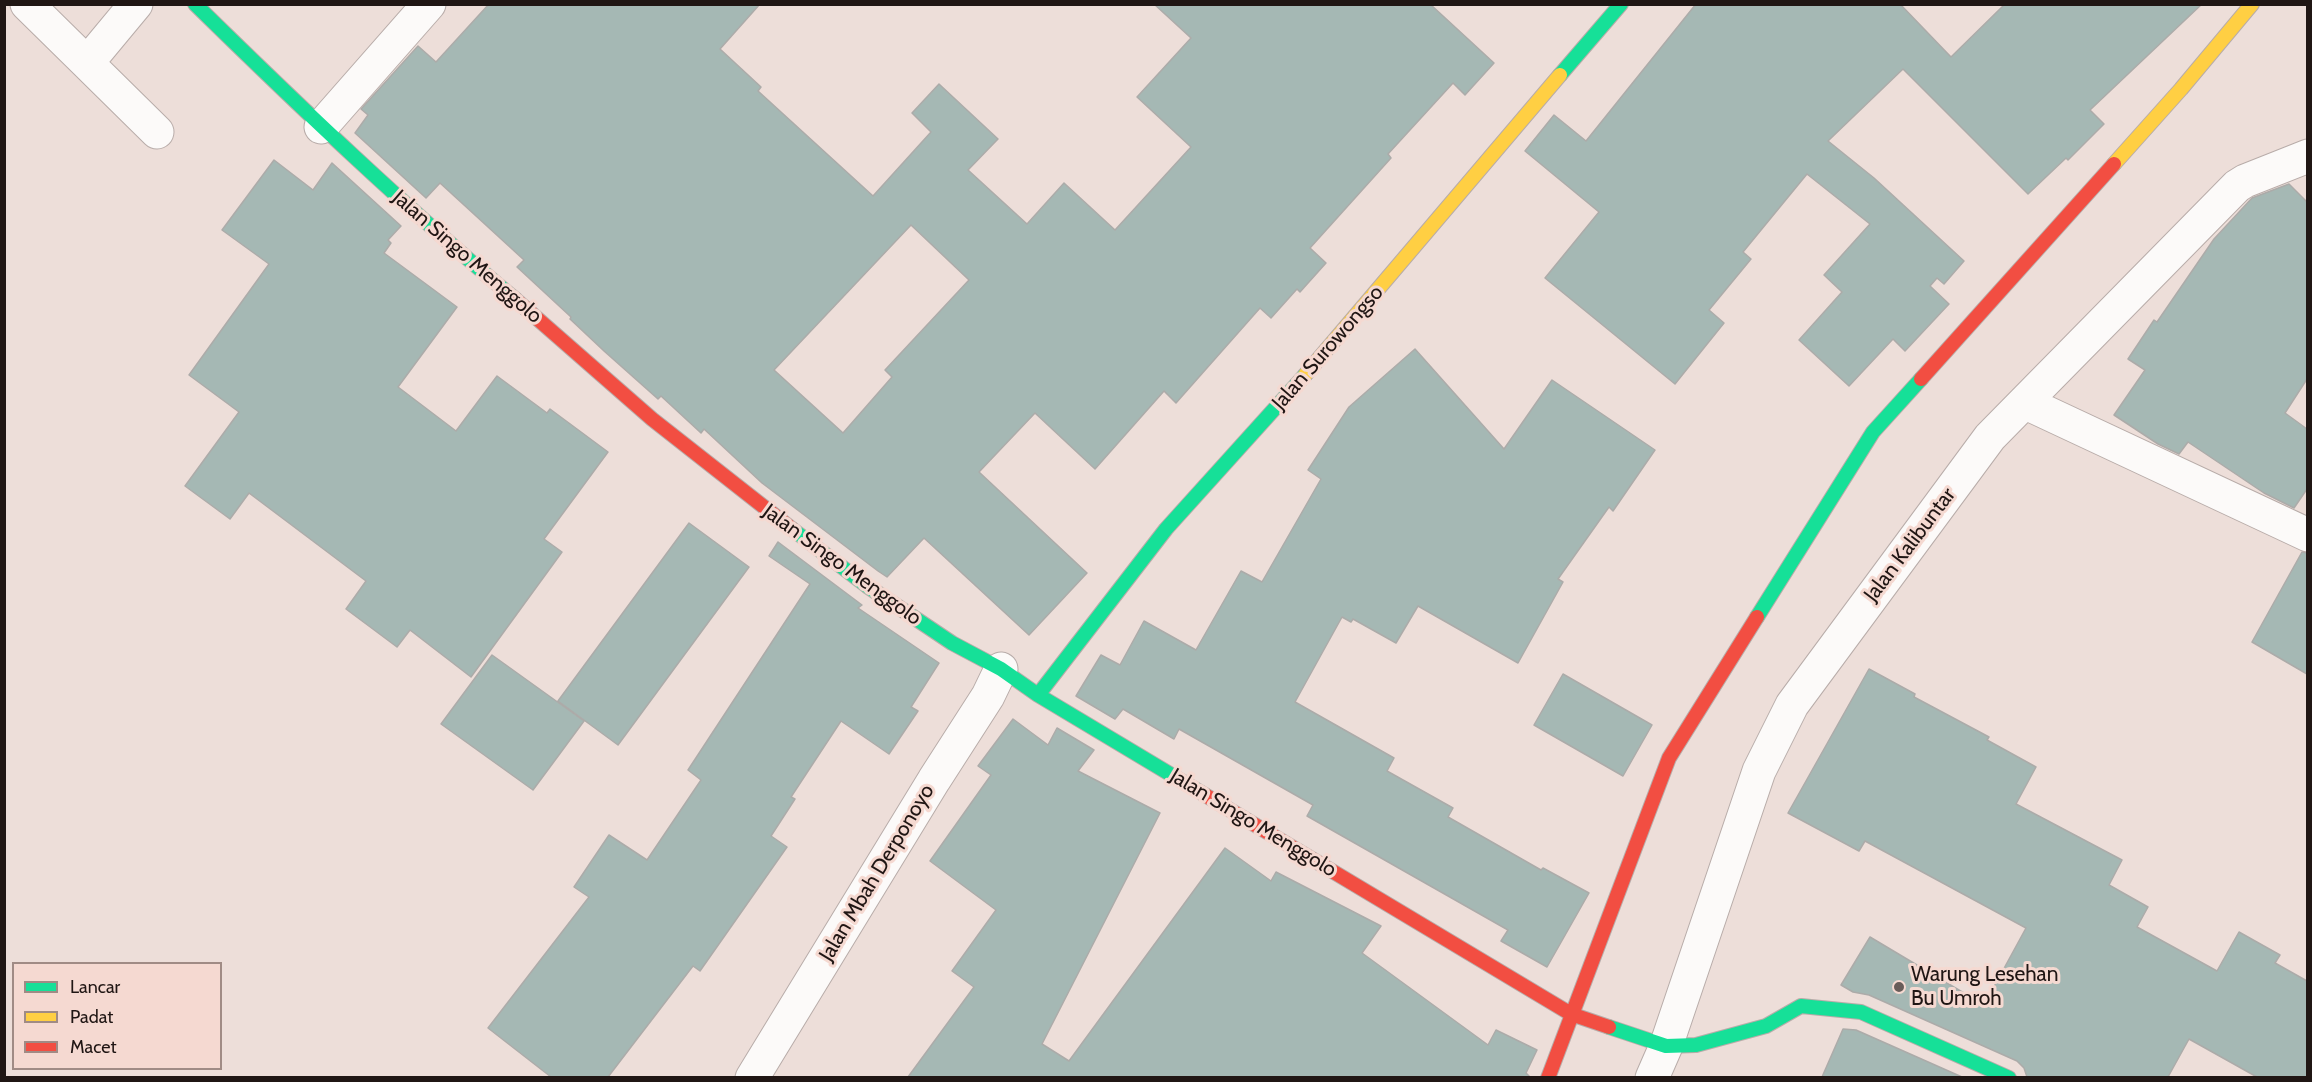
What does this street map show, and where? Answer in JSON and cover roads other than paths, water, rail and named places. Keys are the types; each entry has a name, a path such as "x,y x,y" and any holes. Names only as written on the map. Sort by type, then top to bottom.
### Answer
{"street":[{"path":"27,4 157,132"},
{"path":"87,63 136,4"},
{"name":"Jalan Singo Menggolo","path":"195,4 313,120 435,232 652,419 867,586 952,643 1001,669 1038,695 1574,1015 1662,1045"},
{"path":"313,120 429,4"},
{"name":"Jalan Surowongso","path":"1038,695 1166,529 1284,400 1621,4"},
{"path":"1548,1077 1574,1015 1669,758 1873,432 2173,98 2252,4"},
{"name":"Jalan Kalibuntar","path":"1652,1077 1759,771 1792,705 1990,437 2026,403 2237,186 2307,156"},
{"path":"2026,403 2307,536"},
{"name":"Jalan Mbah Derponoyo","path":"752,1077 927,790 988,696 1001,669"},
{"path":"1662,1045 1696,1045 1767,1026 1801,1006 1861,1012 2009,1077"}],"place":[{"name":"Warung Lesehan Bu Umroh","path":"1899,987"}]}
